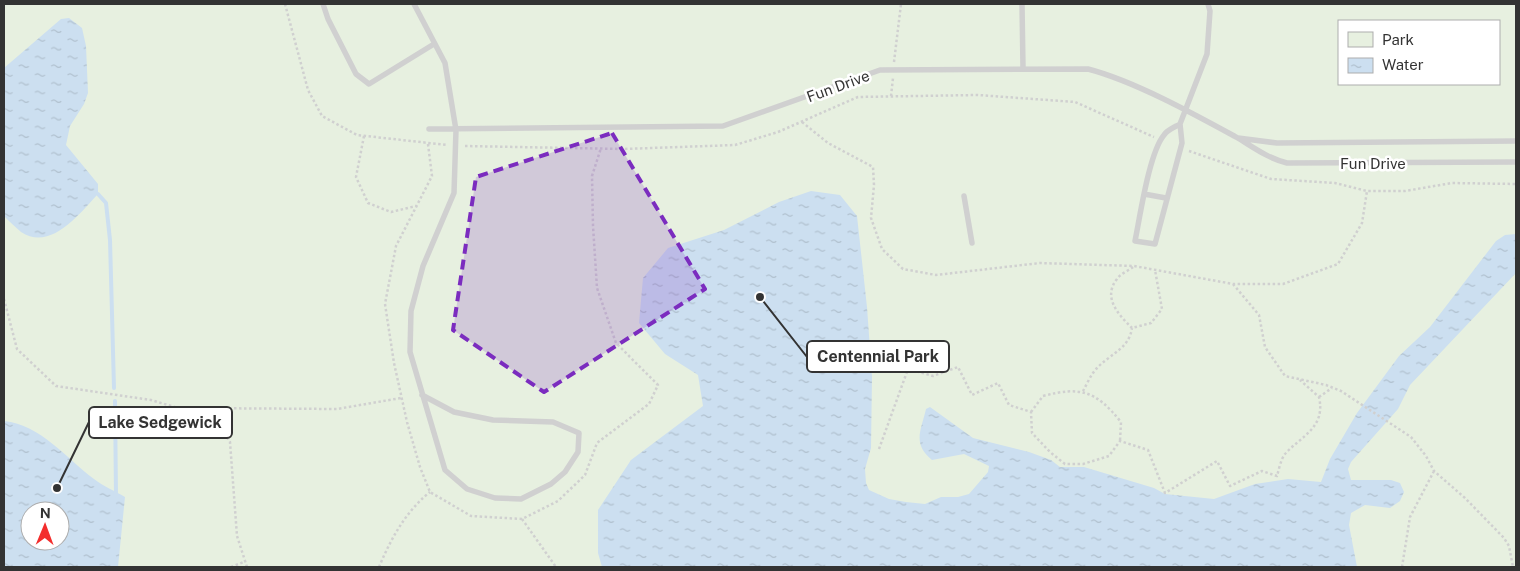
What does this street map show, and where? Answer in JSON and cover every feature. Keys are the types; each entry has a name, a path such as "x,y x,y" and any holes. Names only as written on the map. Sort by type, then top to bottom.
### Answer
{"lane":[{"path":"323,4 328,19 356,74 369,84 434,44"},
{"path":"414,4 445,64 456,130 454,193 423,266 411,311 410,352 422,395 445,470 467,489 495,498 521,499 552,484 565,472 578,452 580,433 553,422 493,420 454,412 422,395"},
{"path":"1022,4 1022,68"},
{"path":"1180,124 1164,135 1162,140 1144,194 1135,241 1155,244 1181,148 1180,124 1207,54 1210,11 1208,4"},
{"name":"Fun Drive","path":"429,129 723,126 880,70 1088,69 1111,75 1185,111 1236,138 1270,159 1287,163 1516,162"},
{"name":"Fun Drive","path":"1236,138 1277,143 1516,141"},
{"path":"1144,194 1166,198"},
{"path":"964,196 972,243"}],"path":[{"path":"284,4 308,90 322,116 356,134 364,136 455,146 601,148 735,145 778,132 858,97 978,95 1075,102 1162,140"},
{"path":"891,96 901,4"},
{"path":"802,122 828,143 873,167 871,218 882,249 903,269 936,275 1040,263 1134,266 1233,284 1283,284 1338,264 1362,224 1367,191"},
{"path":"364,136 356,177 368,203 391,212 416,206"},
{"path":"428,144 432,176 396,246 385,304 401,398 420,467 430,492 471,516 522,518 558,501 584,474 597,443 649,404 658,385 616,343 597,288 592,176 601,148"},
{"path":"1181,148 1271,179 1335,183 1367,191 1405,191 1452,182 1516,184"},
{"path":"1132,328 1117,314 1110,297 1116,279 1134,266"},
{"path":"1132,328 1151,322 1162,309 1155,270"},
{"path":"1233,284 1259,315 1265,346 1285,376 1333,387 1354,398 1418,444 1434,471 1465,498 1504,538 1509,546 1513,567"},
{"path":"4,299 17,350 56,386 151,400 215,419 230,442 237,536 248,567"},
{"path":"1083,391 1097,368 1121,350 1130,337 1132,328"},
{"path":"888,363 933,376 958,367 972,395 998,383 1010,405 1032,412"},
{"path":"879,449 908,369"},
{"path":"1120,441 1148,450 1165,493 1217,461 1230,486 1262,470 1277,476 1284,455 1313,428 1320,410 1319,397 1300,380"},
{"path":"1319,397 1333,387"},
{"path":"1062,391 1083,391 1106,404 1121,422 1120,441 1109,456 1083,464 1065,464 1050,452 1032,433 1032,412 1043,396 1062,391"},
{"path":"179,408 336,409 401,398"},
{"path":"1402,567 1410,517 1434,471"},
{"path":"379,567 392,537 416,503 430,492"},
{"path":"522,518 556,567"},
{"path":"231,567 246,561"}],"highlighted area":[{"path":"612,133 705,289 544,392 453,330 476,177"}],"green space":[{"path":"4,4 1516,4 1516,567 4,567"}],"water":[{"path":"69,18 82,28 86,46 88,93 84,104 70,126 66,145 98,184 98,194 64,228 54,234 32,237 21,232 4,216 4,68 61,19"},
{"path":"811,191 840,195 857,216 867,307 872,377 871,448 865,469 866,483 869,490 889,499 906,502 925,504 941,497 958,497 969,494 988,472 989,466 964,454 932,460 926,454 920,442 920,430 926,409 930,407 973,438 1029,452 1051,460 1060,467 1084,467 1154,488 1165,494 1214,499 1255,484 1288,479 1321,482 1330,459 1357,413 1399,356 1430,327 1496,241 1505,235 1516,234 1516,273 1410,385 1398,409 1351,462 1348,469 1351,480 1391,480 1400,483 1404,492 1400,501 1390,508 1365,505 1351,513 1349,525 1357,567 602,567 598,553 598,510 631,460 703,406 698,375 665,354 639,323 643,278 668,248 724,230 779,202"},
{"path":"4,421 30,429 52,444 94,479 125,497 118,567 4,567"}],"waterway":[{"path":"98,194 106,203 110,240 114,388"},
{"path":"115,401 116,496"}],"place":[{"name":"Centennial Park","path":"760,297"},
{"name":"Lake Sedgewick","path":"57,488"}]}
